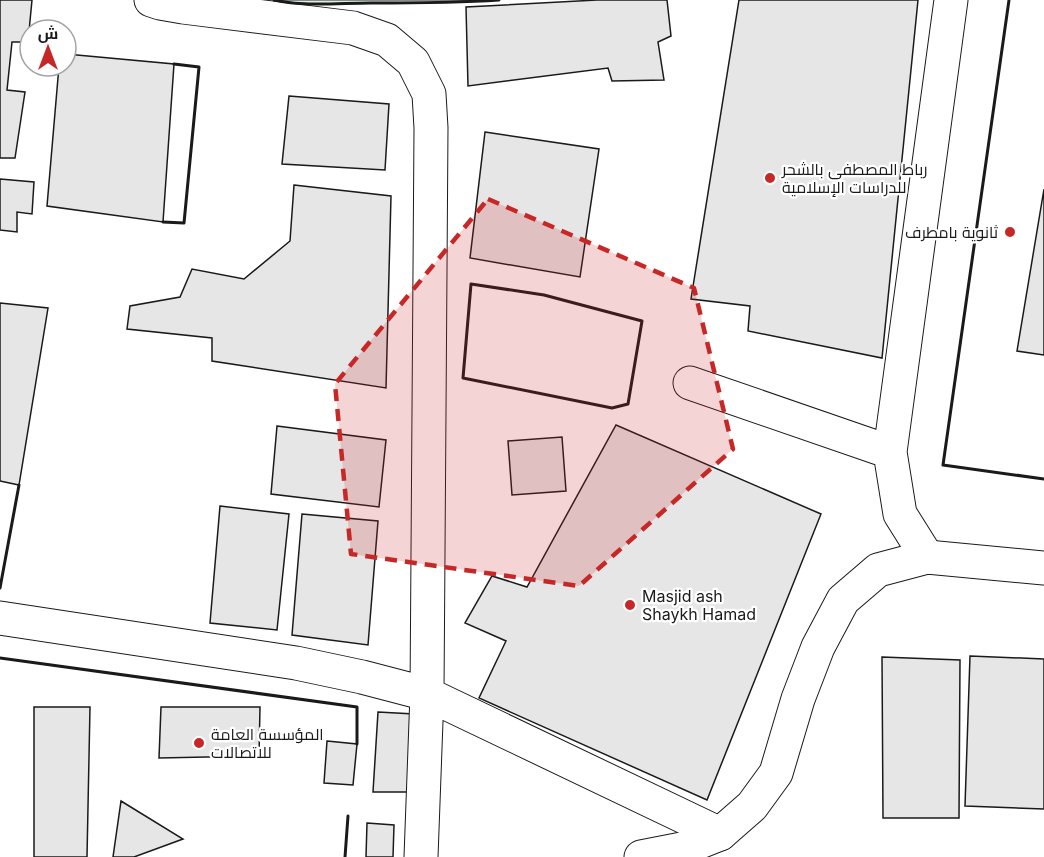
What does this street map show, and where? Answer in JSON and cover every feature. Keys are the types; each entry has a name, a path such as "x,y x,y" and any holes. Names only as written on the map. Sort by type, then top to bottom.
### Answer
{"street":[{"path":"151,0 183,8 353,28 387,39 413,62 429,94 431,140 427,694 421,857"},
{"path":"927,557 900,514 890,452 951,0"},
{"path":"690,383 890,452"},
{"path":"641,857 682,849 720,834 752,806 776,773 802,688 818,647 843,600 878,570 927,557 1044,568"},
{"path":"0,618 296,663 427,694 720,834"}],"highlighted area":[{"path":"488,199 694,288 733,449 579,586 351,554 335,384"}],"green space":[{"path":"274,0 499,0 322,4"}],"building":[{"path":"0,0 32,0 30,18 18,18 18,42 12,42 7,90 25,92 15,158 0,158"},
{"path":"597,0 667,0 671,36 658,42 664,80 612,81 608,68 468,86 466,7"},
{"path":"739,0 918,0 882,358 748,331 750,306 691,299"},
{"path":"78,55 174,64 163,222 47,206 58,78 78,78"},
{"path":"289,96 389,104 385,170 282,164"},
{"path":"485,132 599,149 580,277 470,258"},
{"path":"0,179 34,182 32,214 17,212 17,232 0,230"},
{"path":"294,185 391,196 386,388 212,361 212,338 127,329 130,306 180,297 192,269 244,279 290,241"},
{"path":"1044,189 1044,355 1017,351"},
{"path":"0,303 48,308 19,485 0,481"},
{"name":"Masjid ash Shaykh Hamad","path":"616,425 821,514 707,800 479,698 506,641 465,623 492,576 527,587"},
{"path":"277,426 386,440 379,507 271,494"},
{"path":"562,437 566,491 512,495 508,441"},
{"path":"220,506 289,514 277,630 210,623"},
{"path":"302,514 378,521 368,645 292,635"},
{"path":"970,656 1044,659 1044,809 965,806"},
{"path":"882,657 960,660 959,818 883,818"},
{"path":"34,707 90,707 87,857 34,857"},
{"path":"161,707 260,707 259,756 159,758"},
{"path":"378,712 414,714 408,792 373,792"},
{"path":"327,741 357,744 353,785 324,783"},
{"path":"121,801 183,839 134,857 113,857"},
{"path":"367,823 394,825 393,857 366,857"}],"wall":[{"path":"274,0 322,4 499,0"},
{"path":"1009,0 943,465 1044,479"},
{"path":"163,222 184,223 199,67 174,64"},
{"path":"471,284 544,295 642,321 628,404 612,408 463,378 471,284"},
{"path":"0,588 19,485"},
{"path":"0,658 357,707 357,744"},
{"path":"345,857 348,816"}],"place":[{"name":"رباط المصطفى بالشحر للدراسات الإسلامية","path":"770,178"},
{"name":"ثانوية بامطرف","path":"1010,232"},
{"name":"Masjid ash Shaykh Hamad","path":"630,605"},
{"name":"المؤسسة العامة للاتصالات","path":"199,743"}]}
